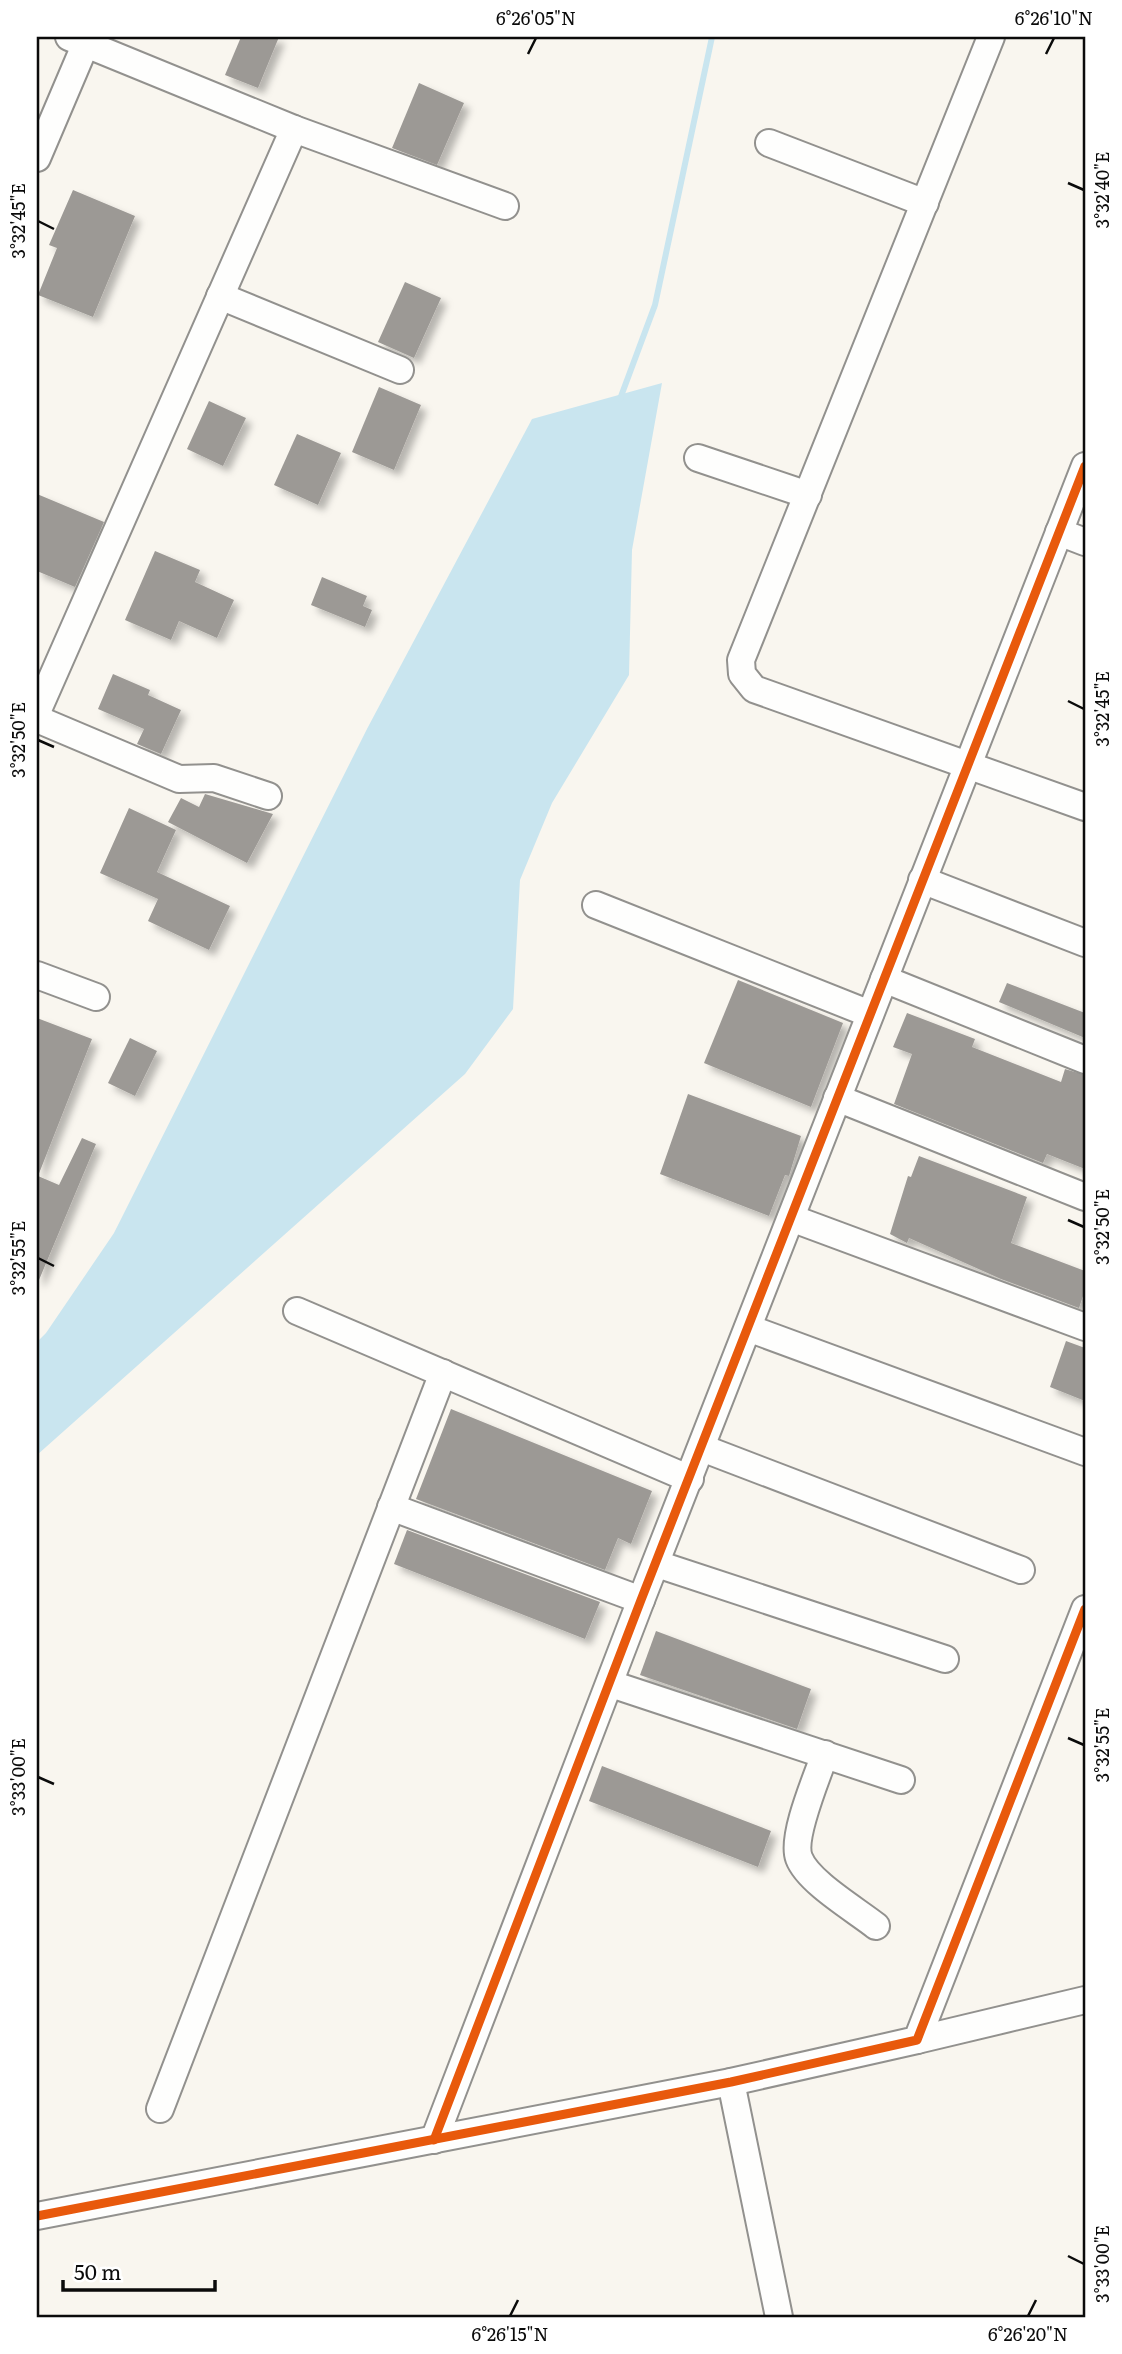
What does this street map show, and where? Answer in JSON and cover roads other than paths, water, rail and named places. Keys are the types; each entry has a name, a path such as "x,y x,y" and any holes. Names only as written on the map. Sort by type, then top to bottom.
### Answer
{"street":[{"path":"991,37 741,660 742,674 754,690 1085,807"},
{"path":"37,158 77,40 294,130 505,206"},
{"path":"37,712 294,130"},
{"path":"769,143 925,203"},
{"path":"220,296 400,370"},
{"path":"698,458 808,495"},
{"path":"434,2140 641,1600 1085,466"},
{"path":"1059,532 1085,542"},
{"path":"37,719 179,779 214,778 268,796"},
{"path":"922,880 1085,943"},
{"path":"596,905 870,1014"},
{"path":"37,975 96,998"},
{"path":"884,979 1085,1060"},
{"path":"837,1098 1085,1197"},
{"path":"791,1218 1085,1327"},
{"path":"297,1311 690,1479"},
{"path":"748,1328 1085,1452"},
{"path":"160,2109 443,1373"},
{"path":"702,1448 1021,1570"},
{"path":"391,1507 641,1600"},
{"path":"657,1564 945,1660"},
{"path":"917,2040 1085,1608"},
{"path":"611,1684 901,1780"},
{"path":"825,1754 798,1838 799,1857 809,1874 876,1926"},
{"path":"37,2216 731,2082 1085,2000"},
{"path":"731,2082 779,2317"}],"water":[{"path":"662,383 632,550 629,675 552,803 520,880 513,1009 465,1074 37,1455 37,1342 46,1333 114,1233 368,727 532,419"}],"waterway":[{"path":"620,399 655,305 712,37"}]}
